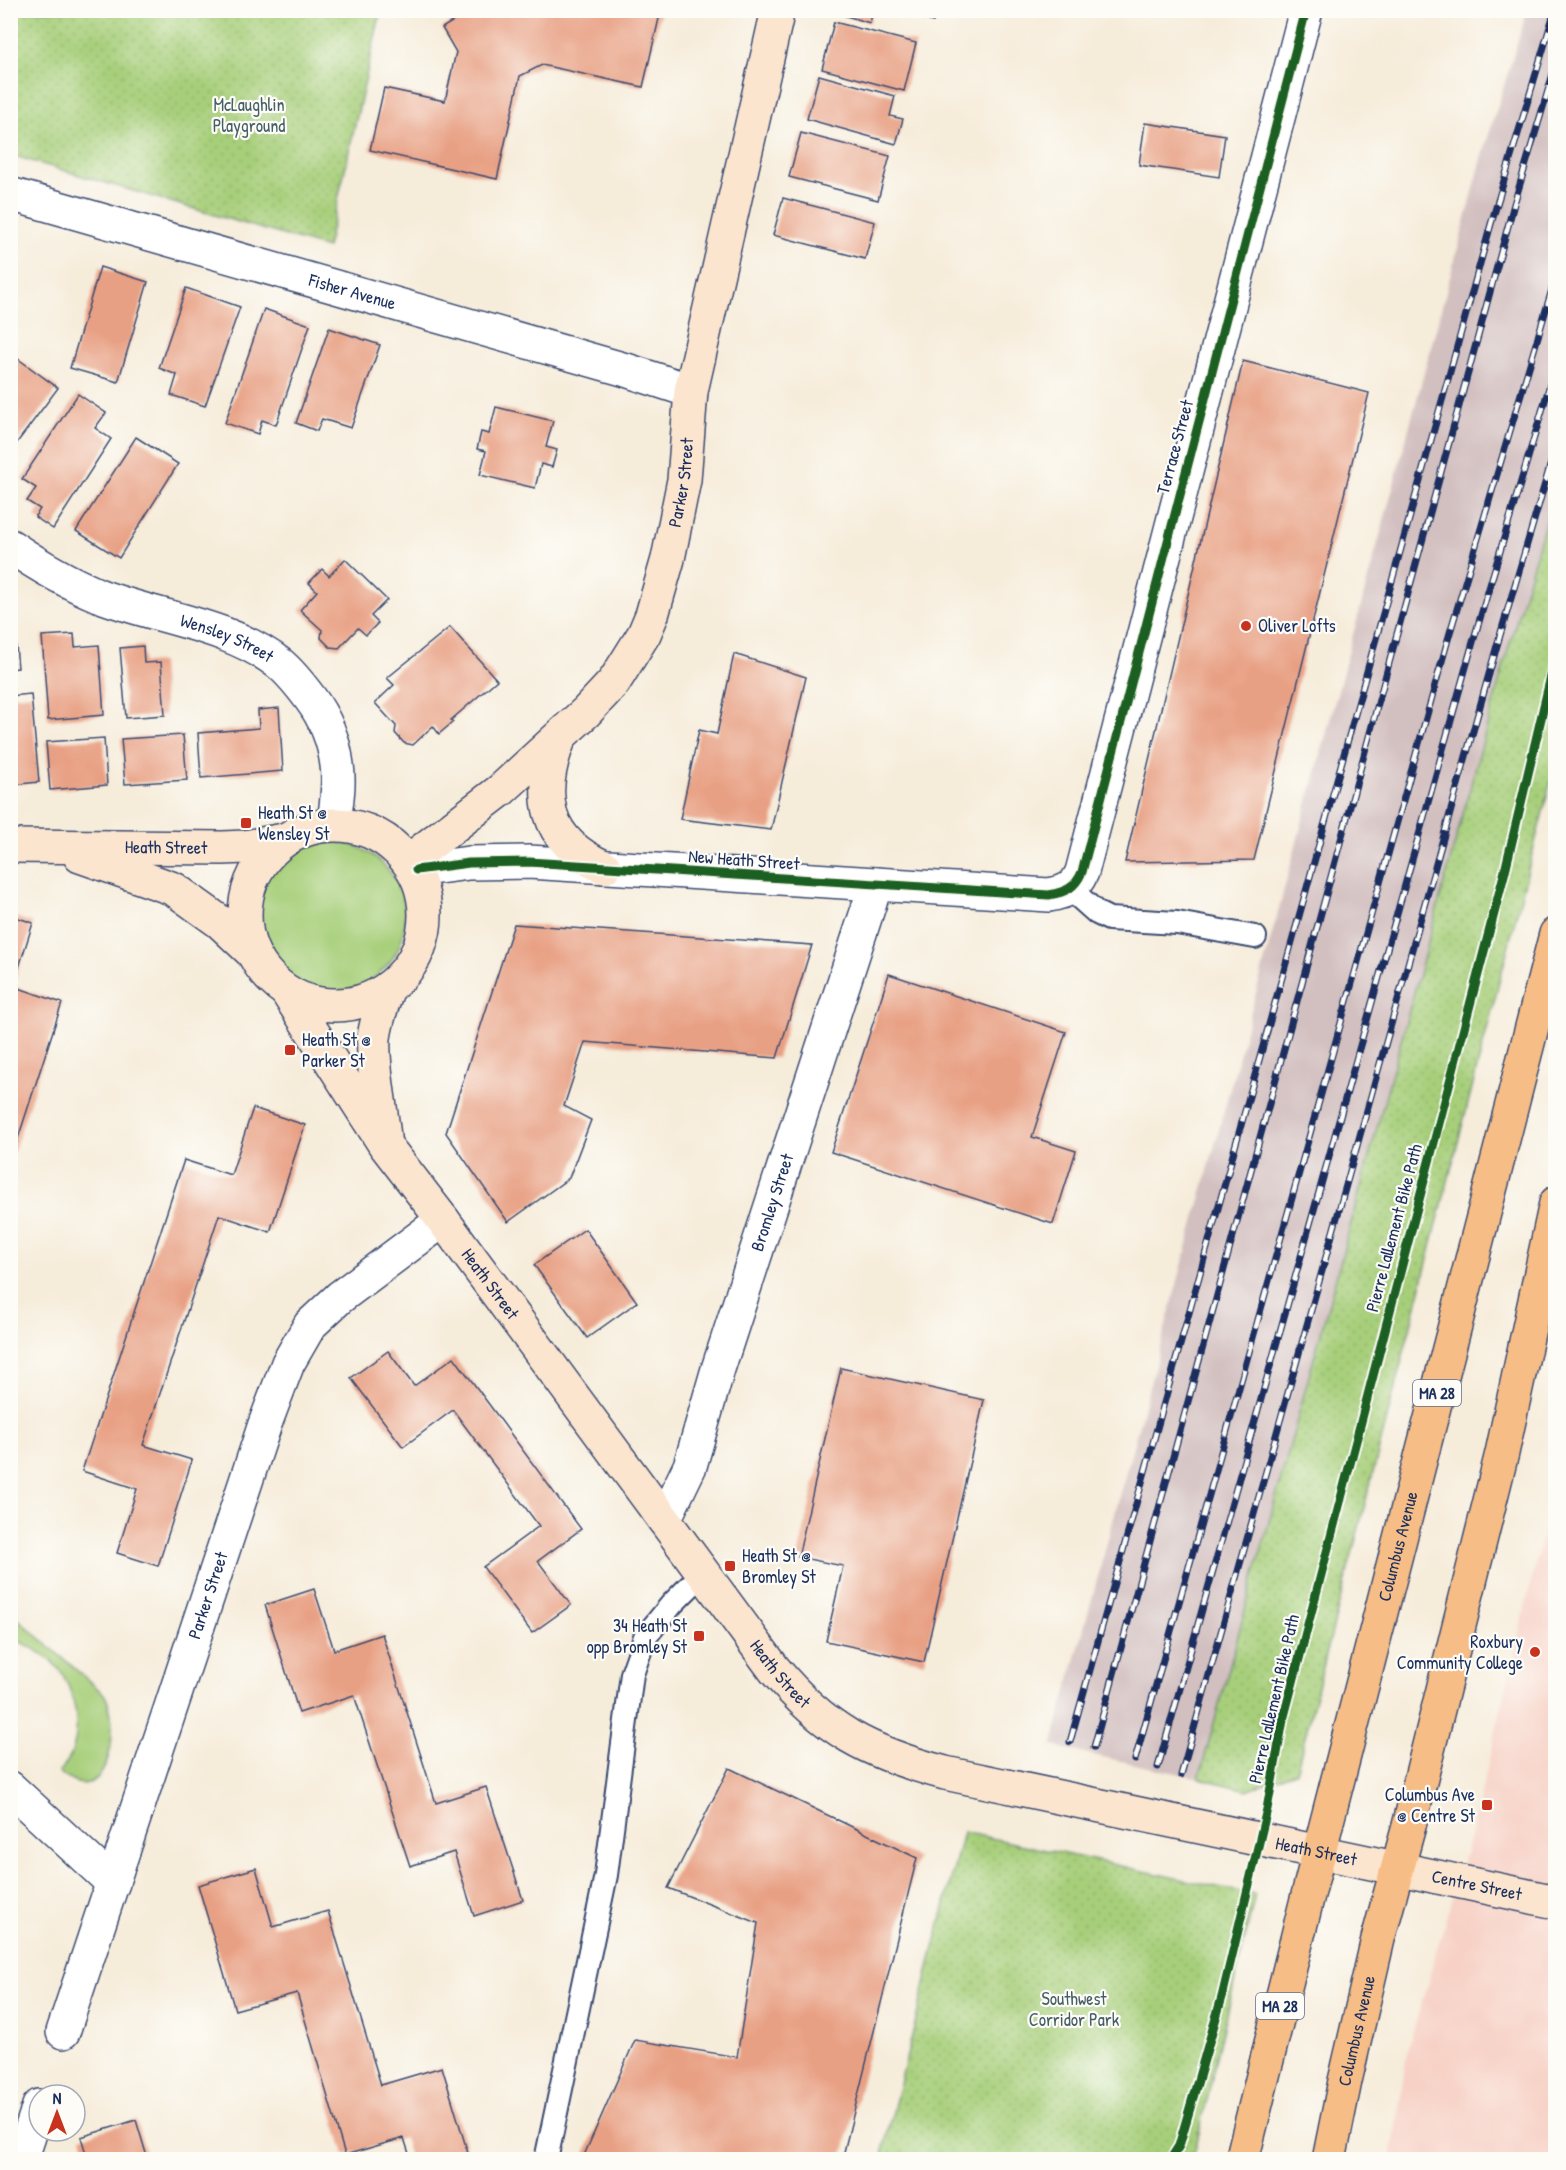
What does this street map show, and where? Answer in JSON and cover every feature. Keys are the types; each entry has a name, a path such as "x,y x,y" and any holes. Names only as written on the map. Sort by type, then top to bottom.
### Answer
{"main road":[{"name":"Parker Street","path":"413,865 501,790 586,712 614,682 635,651 652,615 668,559 684,480 691,391 778,10"},
{"path":"561,735 551,759 547,786 554,824 562,838 573,849 587,860 604,867"},
{"path":"334,824 349,825 375,834 413,865 423,895 425,921 420,947 407,970 388,988 364,1001 338,1005 311,1002 287,992 266,974 252,952 245,925 245,900 253,875 267,855 284,840 302,830 334,824"},
{"name":"Heath Street","path":"10,846 223,848 245,847 284,840"},
{"name":"Heath Street","path":"47,846 98,861 174,890 220,921 252,952"},
{"name":"Columbus Avenue","path":"1242,2160 1556,934"},
{"path":"385,1145 374,1040 377,1021 388,988"},
{"name":"Heath Street","path":"287,992 385,1145 790,1688 827,1721 865,1746 913,1765 1398,1869"},
{"name":"Columbus Avenue","path":"1329,2160 1373,1960 1502,1453 1556,1203"},
{"name":"Centre Street","path":"1398,1869 1556,1902"}],"street":[{"name":"Terrace Street","path":"1070,890 1082,872 1306,10"},
{"name":"Fisher Avenue","path":"10,194 626,370 691,391"},
{"name":"Wensley Street","path":"10,546 65,580 98,595 239,640 281,665 299,683 326,722 337,764 338,782 334,824"},
{"name":"New Heath Street","path":"413,865 529,862 1049,895 1070,890"},
{"name":"Bromley Street","path":"664,1520 690,1466 718,1369 876,884"},
{"name":"Parker Street","path":"63,2031 261,1435 298,1342 310,1325 332,1304 443,1220"},
{"path":"10,1788 113,1883"},
{"path":"21,2160 27,2142"}],"lane":[{"path":"1070,890 1097,913 1109,919 1177,923 1255,937"},
{"path":"546,2160 606,1875 632,1674 645,1636 672,1604 703,1573"}],"shaded area":[{"path":"1527,11 1555,11 1555,490 1507,653 1199,1778 1052,1746 1486,144"},
{"name":"Roxbury Community College","path":"1555,1481 1555,2159 1391,2160 1407,2053 1474,1823"}],"green space":[{"name":"McLaughlin Playground","path":"10,11 381,11 327,248 11,155"},
{"path":"1555,490 1555,765 1296,1772 1247,1790 1199,1778 1507,653"},
{"path":"330,842 345,843 359,848 383,864 399,888 404,902 404,932 399,946 383,970 359,986 345,991 330,992 315,991 301,986 277,970 261,946 256,932 255,917 256,902 261,888 277,864 301,848 315,843"},
{"path":"10,1612 104,1694 110,1708 111,1744 107,1761 100,1775 89,1783 76,1783 59,1772 67,1762 75,1738 73,1699 63,1675 54,1664 32,1648 11,1639"},
{"name":"Southwest Corridor Park","path":"963,1832 1255,1895 1193,2159 881,2159"}],"building":[{"path":"471,10 661,10 643,87 542,65 520,76 497,179 370,150 384,88 445,101 456,52 442,28"},
{"path":"837,10 873,10 870,23 836,13"},
{"path":"891,10 936,10 933,22"},
{"path":"834,22 916,43 904,91 822,69"},
{"path":"819,75 895,96 890,116 903,119 896,144 807,119"},
{"path":"1145,123 1225,135 1219,177 1139,165"},
{"path":"801,133 890,156 878,200 789,177"},
{"path":"783,198 875,222 865,259 773,235"},
{"path":"100,267 148,282 118,382 70,368"},
{"path":"186,288 240,307 205,406 171,395 177,375 159,368"},
{"path":"264,309 310,325 276,425 262,420 258,434 225,423"},
{"path":"329,328 380,345 351,428 322,419 317,431 296,423"},
{"path":"10,353 58,388 10,452"},
{"name":"Oliver Lofts","path":"1243,361 1369,393 1254,860 1125,862"},
{"path":"78,394 106,413 95,428 111,439 53,529 35,517 40,509 27,501 36,488 22,479"},
{"path":"496,407 553,421 546,447 557,450 552,467 541,464 535,488 480,475 486,451 477,449 481,432 489,434"},
{"path":"136,437 178,464 119,558 76,531"},
{"path":"345,559 387,600 371,616 378,623 366,635 358,628 339,648 330,647 321,638 322,630 300,610 317,591 309,583 322,569 329,576"},
{"path":"10,599 12,599 18,668 10,669"},
{"path":"450,627 497,680 451,720 453,722 439,734 433,726 413,745 404,743 395,733 396,726 375,703 394,685 387,678"},
{"path":"74,634 75,647 99,645 104,715 48,720 42,636"},
{"path":"143,646 144,663 161,662 165,715 126,718 120,648"},
{"path":"734,654 806,677 771,830 680,819 699,730 717,734"},
{"path":"31,694 39,782 10,785 10,696"},
{"path":"279,708 283,771 201,778 198,733 259,728 258,710"},
{"path":"183,735 187,780 125,784 121,739"},
{"path":"104,738 107,785 50,790 46,742"},
{"path":"10,915 33,923 13,986 62,1003 11,1160"},
{"path":"514,924 812,945 777,1058 585,1042 564,1106 591,1120 569,1178 508,1222 446,1133"},
{"path":"889,974 1066,1032 1032,1137 1076,1151 1053,1224 831,1152"},
{"path":"253,1108 305,1125 270,1232 219,1215 143,1445 192,1460 158,1566 117,1553 137,1489 82,1471 184,1160 231,1175"},
{"path":"585,1229 637,1302 587,1338 534,1265"},
{"path":"388,1351 414,1386 454,1357 581,1529 538,1561 571,1605 532,1633 483,1567 539,1526 453,1410 403,1447 351,1378"},
{"path":"841,1368 984,1400 924,1662 826,1641 843,1566 798,1557"},
{"path":"314,1589 334,1650 382,1634 436,1803 486,1787 523,1900 474,1916 454,1852 410,1866 354,1695 299,1713 265,1605"},
{"path":"729,1768 917,1858 842,2160 582,2160 635,2040 737,2057 758,1923 668,1888"},
{"path":"256,1868 273,1927 328,1911 381,2085 442,2067 470,2160 411,2160 404,2138 345,2155 297,1993 235,2010 198,1885"},
{"path":"136,2120 148,2160 88,2160 83,2143 87,2143 87,2135"}],"railway":[{"path":"1070,1742 1491,224 1555,10"},
{"path":"1094,1747 1514,204 1556,64"},
{"path":"1135,1760 1449,636 1556,276"},
{"path":"1158,1767 1473,642 1556,364"},
{"path":"1181,1775 1496,649 1556,446"}],"cycle path":[{"path":"416,870 469,863 529,862 1049,895 1065,891 1073,886 1082,872 1306,10"},
{"name":"Pierre Lallement Bike Path","path":"1170,2160 1179,2146 1222,1997 1267,1809 1283,1720 1505,871 1556,655"}],"place":[{"name":"Oliver Lofts","path":"1246,626"},
{"name":"Heath St @ Wensley St","path":"246,823"},
{"name":"Heath St @ Parker St","path":"290,1050"},
{"name":"Heath St @ Bromley St","path":"730,1566"},
{"name":"34 Heath St opp Bromley St","path":"699,1636"},
{"name":"Roxbury Community College","path":"1535,1652"},
{"name":"Columbus Ave @ Centre St","path":"1487,1805"}]}
